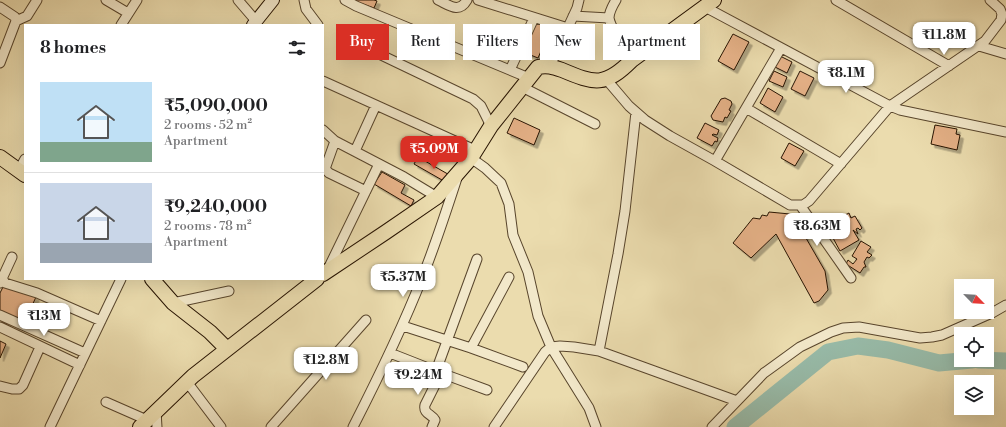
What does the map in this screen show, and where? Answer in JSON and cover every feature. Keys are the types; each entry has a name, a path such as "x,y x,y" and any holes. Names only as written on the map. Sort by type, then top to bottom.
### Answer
{"main road":[{"path":"254,23 273,0"},
{"path":"681,24 710,3"},
{"path":"324,273 437,197 460,171 492,126 538,67 546,65 550,66 593,82 606,79 620,72 632,60"},
{"path":"0,157 23,168"},
{"path":"153,280 173,303 210,332 227,349"},
{"path":"150,421 187,382 313,280"}],"street":[{"path":"0,63 16,21 27,16 37,0"},
{"path":"106,0 128,13"},
{"path":"122,24 137,0"},
{"path":"238,0 254,23"},
{"path":"304,0 306,9 317,24"},
{"path":"345,0 356,6 510,70 526,82 595,124"},
{"path":"438,0 456,8 460,8 467,0"},
{"path":"478,0 554,24"},
{"path":"570,24 577,8 578,0"},
{"path":"612,24 609,18 610,12 616,0"},
{"path":"836,0 949,66"},
{"path":"606,79 629,106 670,136 790,205 803,205 810,201 890,106 985,41 1001,20 1002,14 1000,9 990,0"},
{"path":"710,3 781,48 890,106 900,110 1006,132"},
{"path":"0,7 15,17 16,21"},
{"path":"573,16 609,18"},
{"path":"510,70 534,18"},
{"path":"979,46 1006,54"},
{"path":"715,161 781,48"},
{"path":"389,59 473,99 481,106 492,126"},
{"path":"550,66 553,60"},
{"path":"324,81 376,105 473,154 501,183 509,204 513,235 528,272 538,316 551,347 589,408 596,427"},
{"path":"355,151 376,105"},
{"path":"746,108 841,164"},
{"path":"599,351 618,254 636,112"},
{"path":"324,131 335,141 437,197"},
{"path":"335,141 325,165 325,171 366,191"},
{"path":"324,264 366,191 379,164"},
{"path":"353,427 403,326 425,271 460,171"},
{"path":"800,205 851,278"},
{"path":"12,257 1,281 37,294 101,321"},
{"path":"432,427 435,420 424,408 439,372 447,341 477,259"},
{"path":"471,348 509,277"},
{"path":"50,427 121,280"},
{"path":"173,303 229,291"},
{"path":"712,427 764,373 800,347 837,330 859,327 920,338 932,338 992,313 1006,304"},
{"path":"0,315 86,353"},
{"path":"271,427 366,320"},
{"path":"403,326 471,348 523,368"},
{"path":"0,327 80,365"},
{"path":"0,386 19,389 23,384 40,347"},
{"path":"494,427 545,352 551,347 574,347 599,351 737,401"},
{"path":"390,352 487,390"},
{"path":"187,382 221,427"},
{"path":"106,402 150,421"}],"building":[{"path":"351,0 374,0 377,1 374,8"},
{"path":"536,21 542,24 540,24 540,53 538,58 532,56 532,31"},
{"path":"733,34 749,42 734,70 718,61"},
{"path":"778,55 792,62 787,73 773,66"},
{"path":"774,71 787,77 783,87 769,81"},
{"path":"800,71 814,78 805,96 791,89"},
{"path":"768,88 783,97 775,112 760,103"},
{"path":"725,98 731,101 732,104 729,110 731,111 727,118 725,117 723,122 713,120 711,116 721,99"},
{"path":"514,118 540,130 534,145 507,133"},
{"path":"705,123 719,130 717,135 712,135 718,138 717,142 715,141 712,146 697,138"},
{"path":"935,125 957,129 956,134 960,135 957,150 931,144"},
{"path":"789,143 804,151 795,166 781,158"},
{"path":"418,157 453,177 449,184 414,164"},
{"path":"382,172 405,185 401,193 414,200 411,206 374,184"},
{"path":"769,212 790,214 792,219 795,219 825,271 828,290 819,301 814,303 776,234 751,258 733,243 753,218 760,219 762,215 767,216"},
{"path":"849,213 851,218 855,216 862,228 860,230 858,228 856,229 858,234 853,230 859,240 840,251 826,225"},
{"path":"861,241 871,247 867,252 872,255 869,258 867,257 864,262 866,267 864,267 860,273 846,264 848,260 853,264 857,259 852,256"},
{"path":"5,283 36,297 23,325 0,315 0,293"},
{"path":"0,341 6,344 0,358"}],"waterway":[{"path":"735,427 828,352 858,346 888,350 939,363 954,362"},
{"path":"994,361 1006,361"}]}
